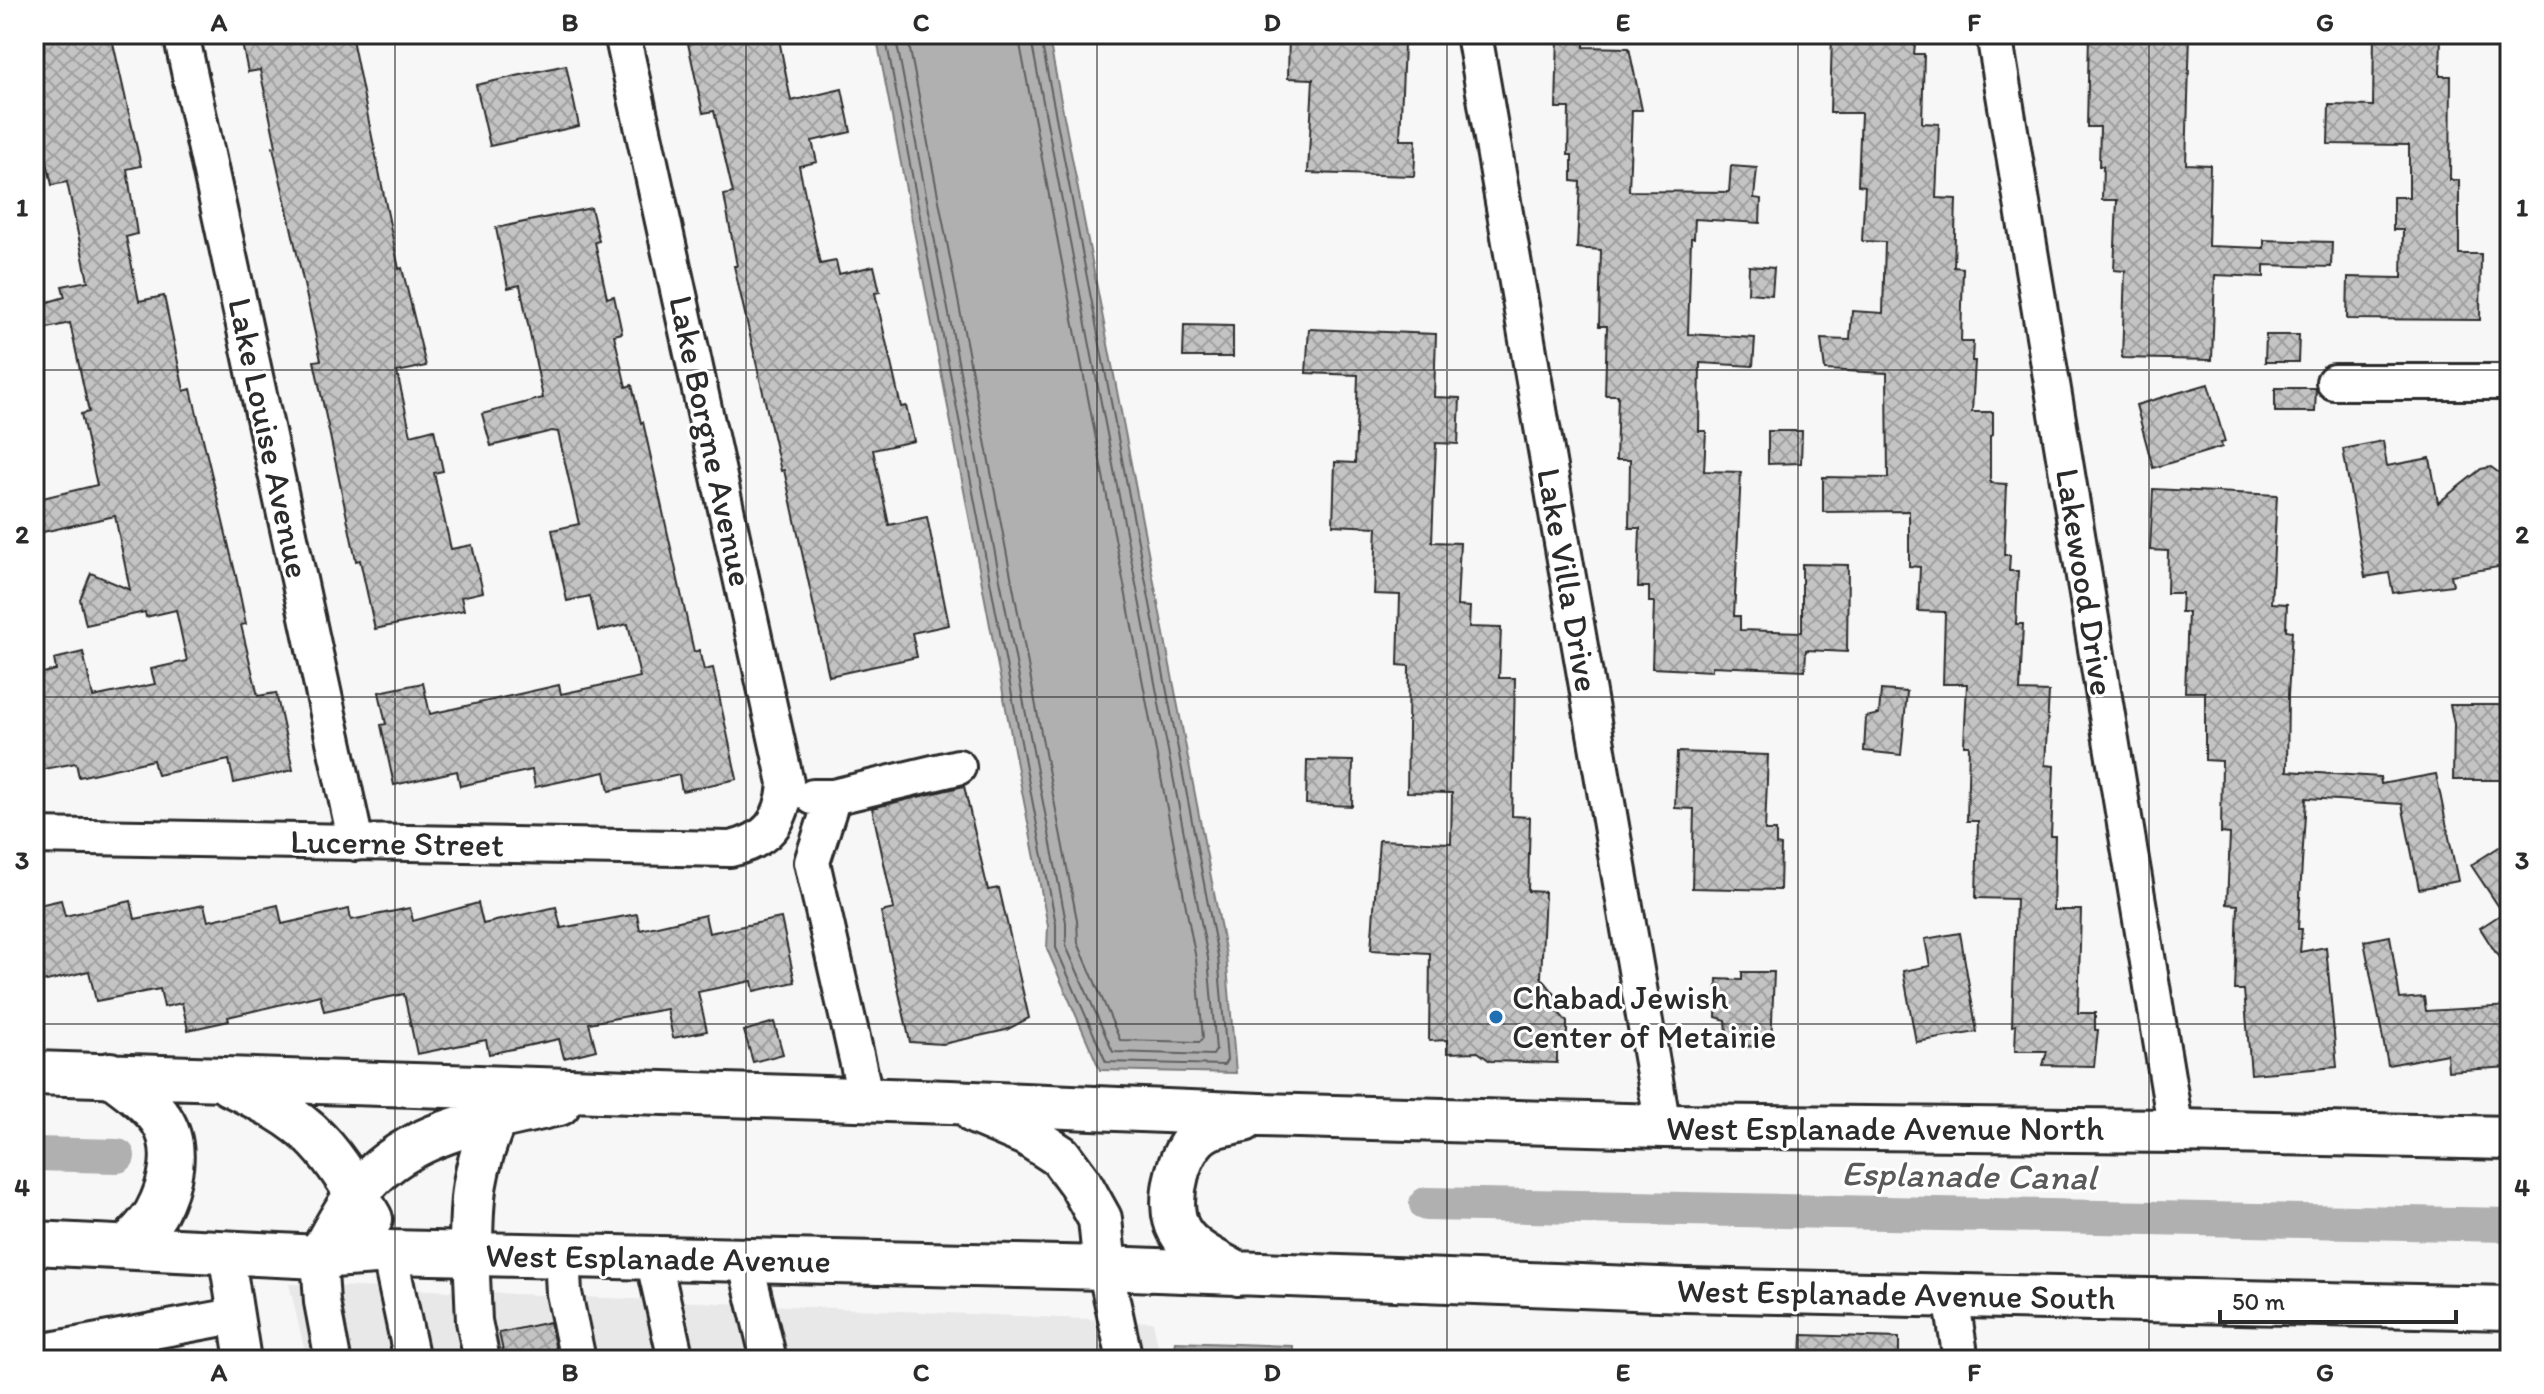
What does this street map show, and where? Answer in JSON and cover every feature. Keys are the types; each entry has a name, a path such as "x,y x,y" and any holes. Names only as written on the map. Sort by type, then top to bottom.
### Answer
{"main road":[{"path":"34,1073 866,1099 1261,1115"},
{"path":"110,1074 136,1094 161,1120 170,1143 172,1170 155,1215 128,1246"},
{"path":"215,1078 271,1104 318,1140 357,1194 389,1252"},
{"path":"319,1257 357,1194 386,1163 410,1146 451,1129 611,1091"},
{"path":"950,1102 1028,1135 1060,1156 1080,1183 1100,1219 1105,1268"},
{"name":"West Esplanade Avenue North","path":"1261,1115 1663,1126 2510,1138"},
{"path":"1239,1274 1192,1246 1177,1228 1172,1199 1175,1176 1189,1148 1205,1130 1261,1115"},
{"path":"471,1253 471,1204 479,1157 495,1119"},
{"name":"West Esplanade Avenue","path":"34,1243 319,1257 389,1252 471,1253 1283,1275"},
{"name":"West Esplanade Avenue South","path":"1283,1275 1685,1290 2510,1308"}],"street":[{"name":"Lake Louise Avenue","path":"181,34 356,843"},
{"name":"Lake Borgne Avenue","path":"622,34 786,783 785,797"},
{"name":"Lake Villa Drive","path":"1474,34 1663,1126"},
{"name":"Lakewood Drive","path":"1994,34 2176,1131"},
{"path":"2334,382 2510,382"},
{"path":"785,797 833,797 958,767"},
{"name":"Lucerne Street","path":"34,836 730,849 746,846 771,829 781,815 785,797"},
{"path":"833,797 812,862 866,1099"},
{"path":"226,1252 243,1360"},
{"path":"389,1252 412,1360"},
{"path":"471,1253 474,1321 482,1360"},
{"path":"562,1255 564,1293 578,1360"},
{"path":"319,1257 322,1302 333,1360"},
{"path":"653,1258 676,1360"},
{"path":"745,1260 769,1360"},
{"path":"1105,1268 1125,1360"},
{"path":"1951,1296 1961,1360"},
{"path":"34,1353 234,1316"}],"shaded area":[{"path":"289,1284 1153,1322 1161,1360 307,1360"}],"water":[{"path":"876,34 1048,34 1226,955 1236,1073 1100,1070 1047,949 1048,926"},
{"path":"1175,1342 1293,1346 1293,1360 1179,1360"}],"building":[{"path":"34,34 111,34 141,166 127,169 137,234 126,237 139,301 164,296 184,391 191,389 236,576 246,624 241,625 258,696 276,693 293,770 234,783 229,760 157,775 153,760 79,777 76,763 34,771 34,675 56,670 54,659 83,652 93,697 155,684 151,669 187,661 176,610 146,617 145,612 86,625 80,599 91,573 130,590 115,516 34,534 34,500 97,485 81,414 89,412 70,323 39,330 34,306 65,297 62,286 88,281 67,182 52,185 38,121 44,119 34,73"},
{"path":"240,34 351,34 399,269 402,268 426,366 397,372 411,435 434,429 443,471 434,473 451,549 472,545 483,592 461,597 464,610 375,629 360,560 356,561 314,361 321,360 273,147 276,146 260,70 248,72"},
{"path":"686,34 778,34 791,101 842,89 851,132 812,141 817,162 799,166 820,264 836,261 839,274 874,266 880,292 875,293 901,407 906,406 914,441 873,450 889,525 927,517 949,625 912,633 917,657 829,676 784,470 781,471 734,266 737,266 724,195 733,193 714,111 703,113"},
{"path":"1289,34 1390,34 1389,44 1404,44 1400,140 1416,140 1414,176 1308,173 1313,79 1288,78"},
{"path":"1558,34 1584,34 1584,47 1629,48 1642,110 1632,110 1629,191 1729,192 1731,166 1757,168 1754,198 1761,199 1760,223 1695,219 1694,238 1691,238 1688,334 1755,338 1753,366 1700,363 1699,431 1706,431 1704,471 1741,472 1734,616 1740,616 1740,630 1802,632 1802,564 1848,565 1847,652 1806,650 1805,670 1712,666 1712,671 1652,668 1654,602 1649,602 1649,587 1638,587 1640,528 1629,528 1630,460 1616,460 1618,395 1605,395 1607,326 1599,326 1601,250 1577,248 1580,182 1572,181 1572,155 1568,155 1569,108 1556,108"},
{"path":"1832,34 1916,34 1914,54 1924,54 1922,123 1939,124 1936,198 1956,199 1954,267 1963,268 1961,342 1973,342 1972,412 1993,412 1990,483 2007,484 2004,555 2010,555 2009,571 2018,571 2016,624 2023,624 2020,691 2049,692 2045,765 2054,766 2051,836 2055,836 2053,910 2081,910 2078,1013 2095,1013 2095,1030 2098,1030 2094,1066 2043,1065 2047,1051 2015,1051 2016,1025 2012,1026 2016,899 1976,898 1978,821 1967,821 1969,745 1964,745 1967,684 1943,684 1945,612 1918,611 1920,567 1909,566 1909,511 1823,512 1823,477 1888,478 1887,373 1825,370 1821,339 1850,340 1852,311 1883,313 1885,242 1862,241 1865,186 1858,185 1861,113 1830,113"},
{"path":"2089,34 2190,34 2186,164 2210,165 2208,246 2264,248 2264,240 2332,242 2331,267 2264,265 2264,277 2215,275 2212,360 2122,358 2125,271 2114,270 2117,200 2102,200 2100,127 2087,127"},
{"path":"2374,34 2441,34 2440,76 2451,76 2450,180 2459,180 2459,254 2481,254 2480,320 2347,319 2348,277 2402,278 2403,230 2393,230 2393,197 2409,197 2409,145 2328,144 2329,105 2373,106"},
{"path":"566,65 579,126 490,146 476,85"},
{"path":"591,208 607,298 614,296 622,333 614,335 626,387 632,385 643,422 694,652 699,650 704,670 713,668 737,779 682,791 679,775 609,791 605,772 535,787 532,770 460,786 457,771 394,785 381,725 386,724 379,692 423,683 430,714 559,685 561,694 640,677 628,624 598,631 590,596 567,601 552,530 579,524 558,432 491,446 482,414 543,398 520,285 508,288 496,228"},
{"path":"1749,266 1774,268 1772,295 1748,293"},
{"path":"1184,325 1233,326 1233,357 1183,357"},
{"path":"1309,329 1436,334 1434,397 1460,398 1458,444 1436,443 1432,542 1460,543 1457,606 1470,607 1469,627 1501,628 1499,678 1515,678 1512,816 1530,817 1528,891 1545,892 1541,977 1559,999 1558,1012 1567,1022 1567,1033 1557,1042 1557,1063 1490,1061 1478,1052 1447,1053 1447,1040 1429,1041 1430,953 1371,950 1379,840 1451,843 1452,793 1407,792 1409,666 1398,665 1400,595 1374,594 1377,527 1333,525 1335,462 1355,463 1358,375 1306,373"},
{"path":"2266,335 2299,335 2298,362 2265,362"},
{"path":"2208,384 2225,442 2221,443 2222,447 2153,468 2136,405"},
{"path":"2275,388 2316,388 2315,412 2275,412"},
{"path":"1768,431 1802,431 1801,463 1768,464"},
{"path":"2383,441 2387,466 2430,458 2438,503 2481,469 2491,467 2510,481 2510,565 2451,575 2453,585 2393,593 2389,573 2365,577 2343,449"},
{"path":"2153,489 2277,495 2271,603 2287,604 2286,630 2292,631 2287,771 2380,777 2381,784 2436,774 2458,881 2419,889 2402,804 2306,798 2298,929 2302,929 2300,952 2326,947 2337,1067 2251,1074 2244,990 2235,990 2238,905 2227,904 2230,834 2221,833 2222,761 2205,760 2205,692 2185,692 2188,612 2181,612 2182,593 2167,593 2168,551 2150,550"},
{"path":"1881,690 1907,692 1901,755 1864,751 1866,717 1879,714"},
{"path":"2450,705 2510,705 2510,780 2453,780 2454,724"},
{"path":"1677,752 1768,755 1765,831 1776,831 1776,845 1781,846 1780,890 1692,888 1694,809 1675,808"},
{"path":"1307,760 1353,761 1352,806 1306,804"},
{"path":"964,786 988,890 999,888 1029,1018 1006,1030 943,1044 910,1042 881,912 894,909 872,808"},
{"path":"2510,840 2510,975 2480,928 2503,913 2471,865"},
{"path":"61,900 65,916 131,901 135,919 204,905 208,921 278,905 282,924 349,909 351,920 410,908 413,921 478,903 483,924 556,907 561,928 637,914 640,930 705,915 709,933 781,918 795,982 754,991 752,981 698,992 707,1031 673,1038 667,1009 589,1023 596,1050 564,1058 559,1039 489,1054 486,1040 417,1054 404,994 324,1011 320,995 188,1030 182,1003 164,1007 160,989 96,1001 89,971 34,984 34,906"},
{"path":"1960,933 1977,1032 1916,1042 1903,971 1930,966 1925,939"},
{"path":"2390,936 2400,999 2424,997 2426,1011 2510,1006 2510,1067 2448,1071 2447,1054 2388,1065 2364,941"},
{"path":"1742,972 1774,972 1771,1046 1728,1047 1726,1020 1716,1017 1717,979 1742,980"},
{"path":"774,1022 783,1054 753,1062 744,1031"},
{"path":"550,1322 558,1360 505,1360 499,1333"},
{"path":"1802,1335 1899,1338 1899,1360 1801,1360"}],"waterway":[{"name":"Esplanade Canal","path":"34,1154 118,1156"},
{"name":"Esplanade Canal","path":"1426,1204 2510,1225"}],"place":[{"name":"Chabad Jewish Center of Metairie","path":"1496,1017"}]}
